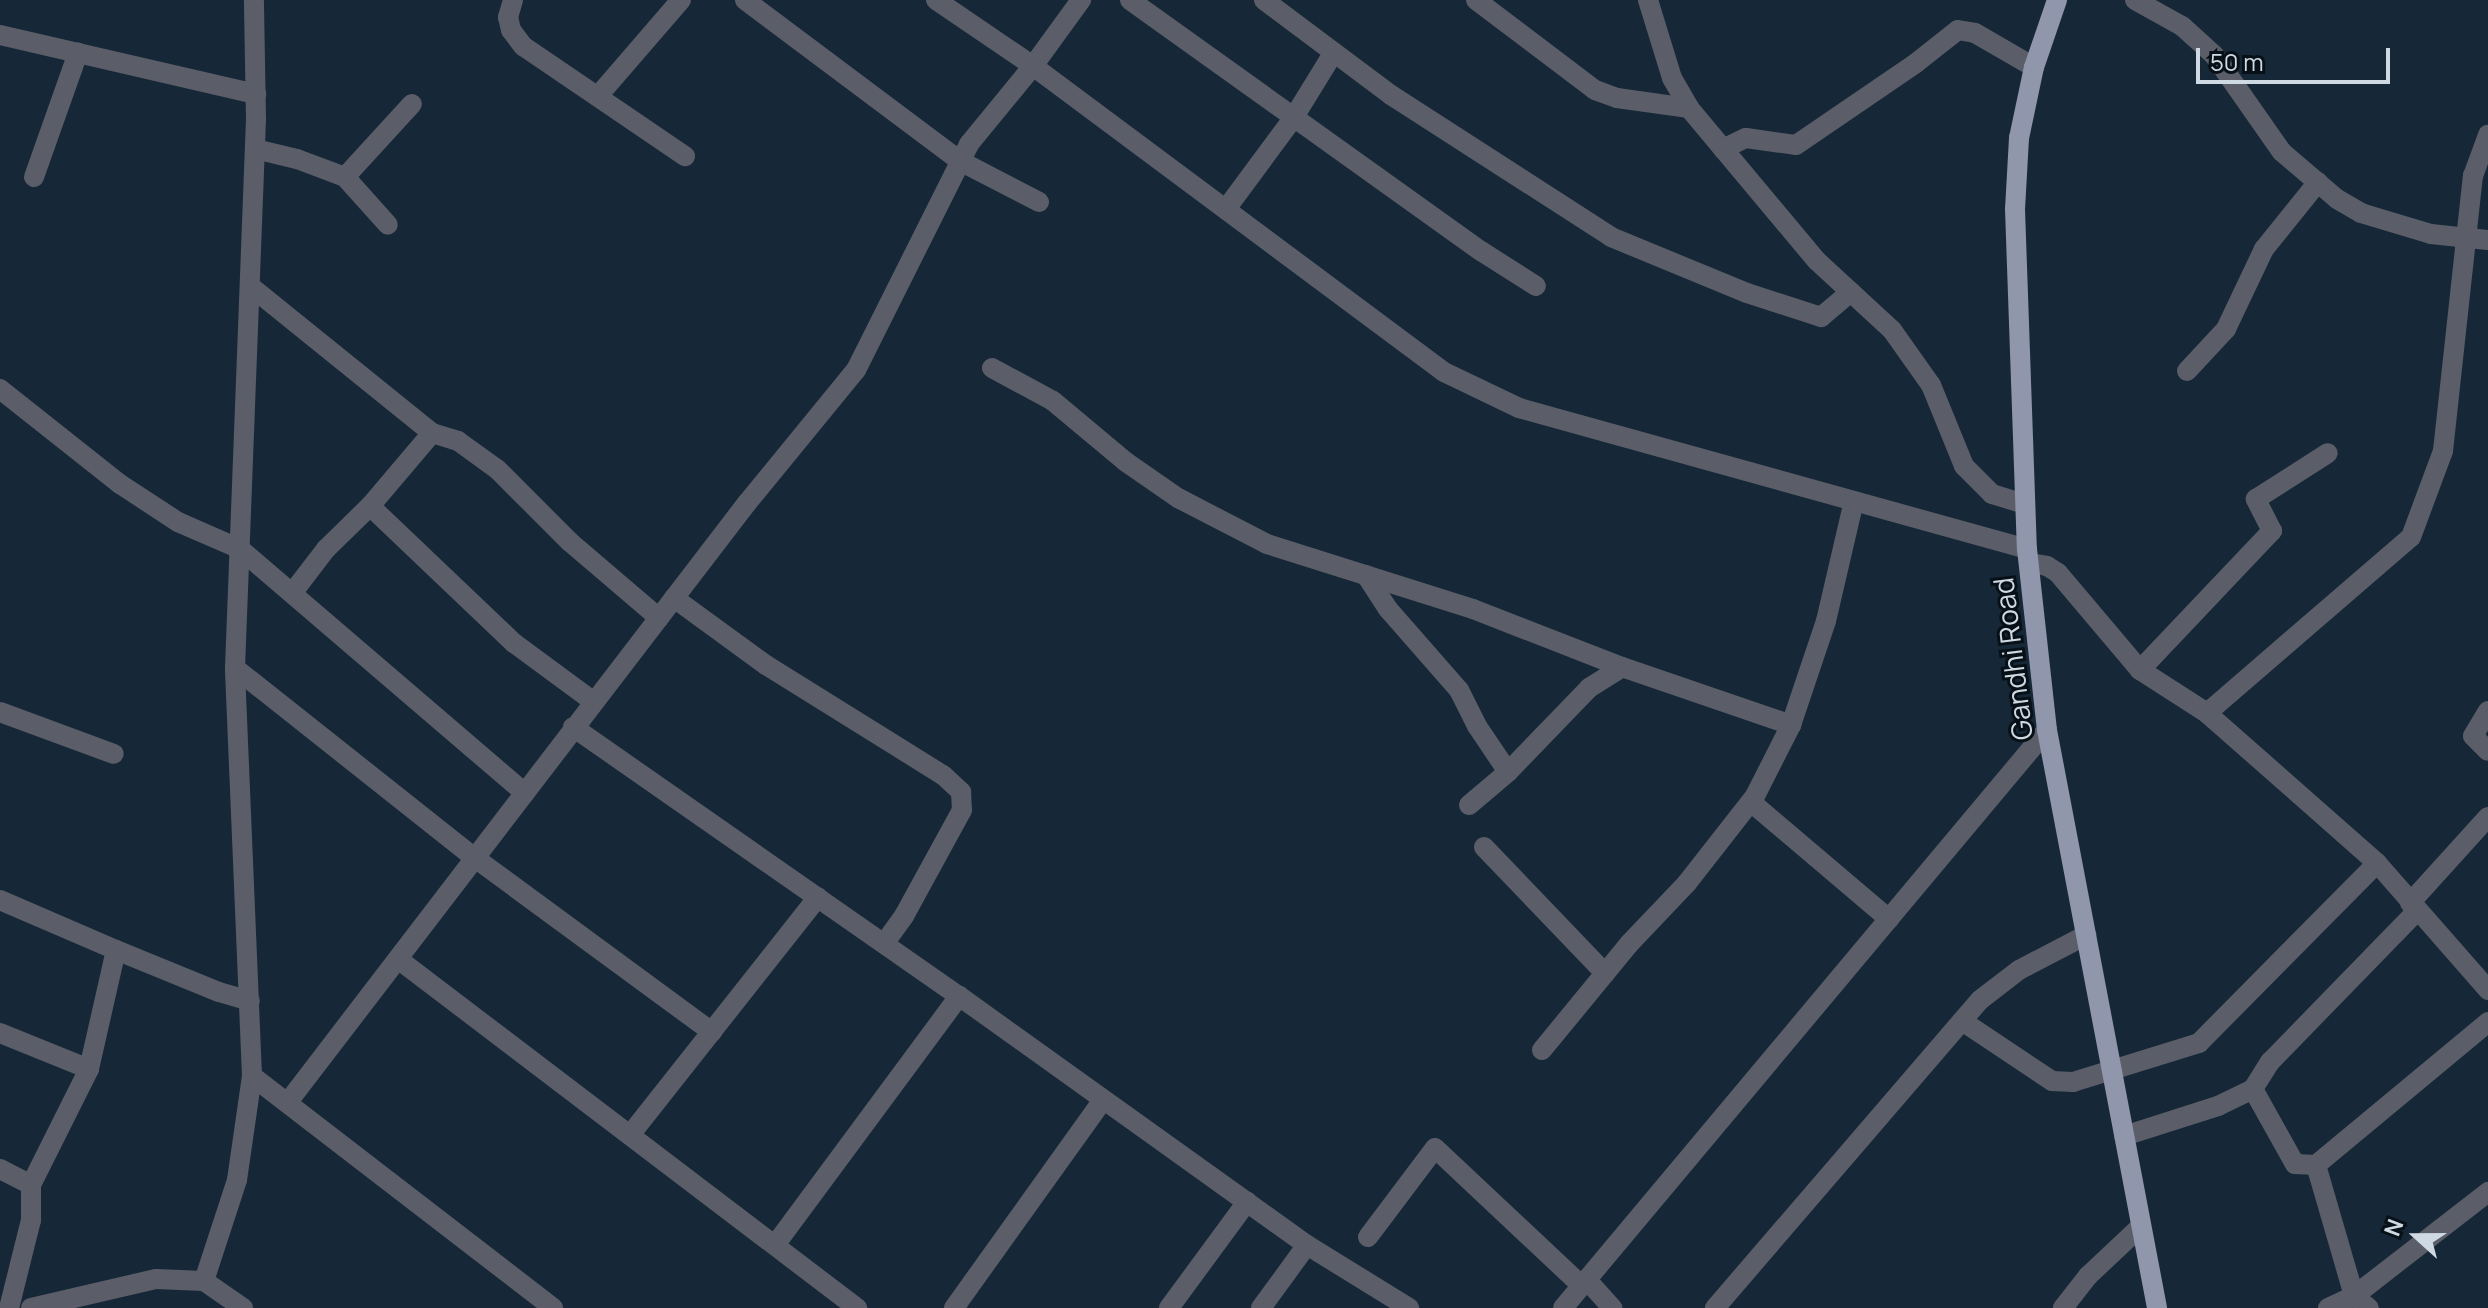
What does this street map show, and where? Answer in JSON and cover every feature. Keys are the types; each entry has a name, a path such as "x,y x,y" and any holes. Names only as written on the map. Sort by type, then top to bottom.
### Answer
{"main road":[{"name":"Gandhi Road","path":"2057,0 2034,67 2019,138 2015,209 2024,504 2047,730 2157,1308"}],"street":[{"path":"204,1281 237,1180 252,1076 235,668 255,149 254,0"},
{"path":"513,0 508,17 511,30 523,46 685,156"},
{"path":"598,96 681,0"},
{"path":"745,0 960,161 1039,202"},
{"path":"936,0 1033,66 1444,372 1519,408 1854,501 2028,556 2047,566 2058,573 2140,670 2207,713 2377,863 2413,907 2487,986"},
{"path":"288,1102 573,727 747,503 856,370 969,144 1033,66 1081,0"},
{"path":"1130,0 1481,251 1536,286"},
{"path":"1264,0 1391,95 1611,237 1747,293 1821,317 1851,292"},
{"path":"1476,0 1595,90 1617,98 1689,108"},
{"path":"1648,0 1672,78 1689,108 1817,261 1892,330 1931,385 1964,466 1992,494 2024,504"},
{"path":"2135,0 2164,7 2214,55 2282,152 2361,213 2431,234 2478,239"},
{"path":"1723,149 1746,138 1796,145 1916,63 1958,30 1975,33 2034,67"},
{"path":"0,35 256,94"},
{"path":"1226,209 1294,117 1334,52"},
{"path":"34,177 78,53"},
{"path":"345,177 412,104"},
{"path":"2207,713 2411,537 2443,451 2478,239 2473,176 2488,135"},
{"path":"255,149 297,159 345,177 388,225"},
{"path":"2187,371 2226,329 2264,249 2318,182"},
{"path":"250,286 432,433 458,441 497,469 570,542 659,618"},
{"path":"992,368 1053,401 1126,462 1178,498 1267,544 1473,609 1622,667 1791,725"},
{"path":"0,389 120,484 178,522 240,549 525,793"},
{"path":"293,592 326,549 370,506 432,433"},
{"path":"2140,670 2272,531 2256,499 2328,453"},
{"path":"1542,1050 1605,973 1687,883 1751,802 1791,725 1826,621 1854,501"},
{"path":"370,506 514,643 594,702"},
{"path":"1366,575 1388,609 1459,690 1477,726 1508,772"},
{"path":"674,598 766,665 943,775 961,792 962,810 904,916 884,944"},
{"path":"1469,805 1508,772 1589,688 1622,667"},
{"path":"235,668 475,858 712,1032"},
{"path":"2488,711 2473,736 2488,751"},
{"path":"0,712 114,754"},
{"path":"573,727 959,996 1307,1245 1409,1308"},
{"path":"1563,1308 2047,730"},
{"path":"1751,802 1889,919"},
{"path":"2124,1136 2218,1106 2253,1089 2270,1062 2413,907 2488,817"},
{"path":"1484,847 1605,973"},
{"path":"1962,1021 2052,1081 2073,1082 2199,1043 2377,863"},
{"path":"630,1135 818,897"},
{"path":"0,900 219,992 250,1001"},
{"path":"1715,1308 1980,1000 2019,970 2086,935"},
{"path":"6,1303 31,1220 31,1185 89,1069 116,950"},
{"path":"398,959 857,1308"},
{"path":"775,1245 959,996"},
{"path":"2253,1089 2295,1164 2316,1165 2488,1022"},
{"path":"0,1033 89,1069"},
{"path":"252,1076 553,1308"},
{"path":"954,1308 1103,1100"},
{"path":"1368,1237 1435,1148 1612,1308"},
{"path":"2316,1165 2361,1302"},
{"path":"0,1169 31,1185"},
{"path":"2328,1308 2361,1302 2488,1192"},
{"path":"1169,1308 1247,1202"},
{"path":"2063,1308 2088,1276 2141,1226"},
{"path":"1261,1308 1307,1245"},
{"path":"31,1308 156,1279 204,1281 243,1308"}]}
